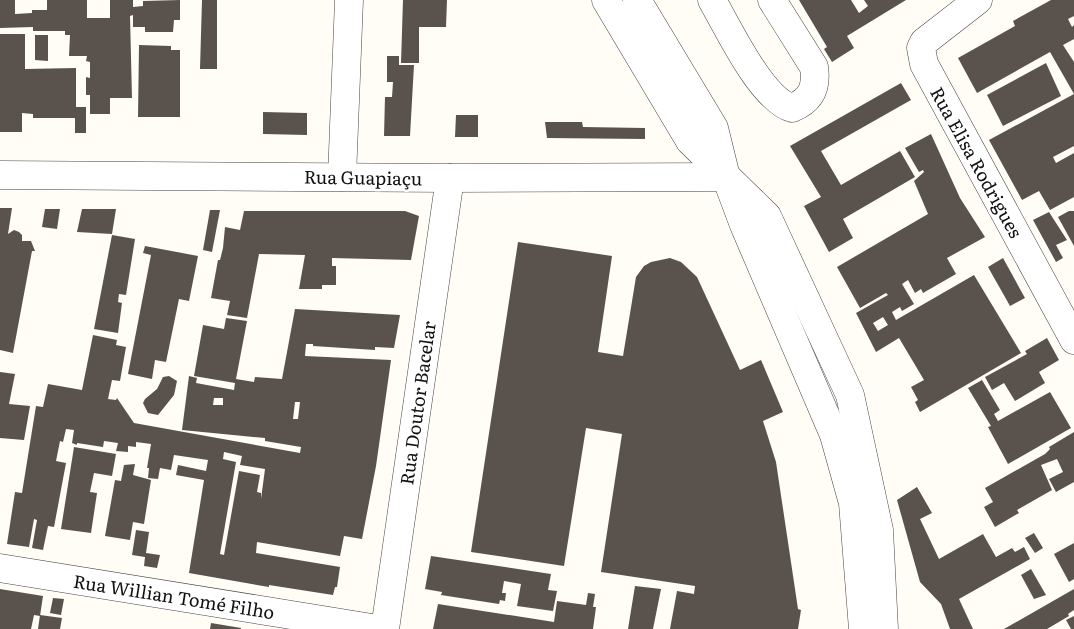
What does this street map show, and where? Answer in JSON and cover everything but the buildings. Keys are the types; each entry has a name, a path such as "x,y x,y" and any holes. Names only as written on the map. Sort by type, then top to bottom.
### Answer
{"street":[{"path":"342,176 348,0"},
{"path":"606,0 690,141 767,216 850,395 879,530 884,629"},
{"path":"637,0 714,128 726,177 834,435 852,503 863,629"},
{"path":"712,0 767,91 784,106 792,108 809,98 814,90 816,79 814,66 772,0"},
{"name":"Rua Elisa Rodrigues","path":"978,0 924,42 921,48 924,64 1074,340"},
{"name":"Rua Guapiaçu","path":"0,175 450,178 726,177"},
{"name":"Rua Doutor Bacelar","path":"385,629 450,178"},
{"name":"Rua Willian Tomé Filho","path":"0,568 378,629"}]}
